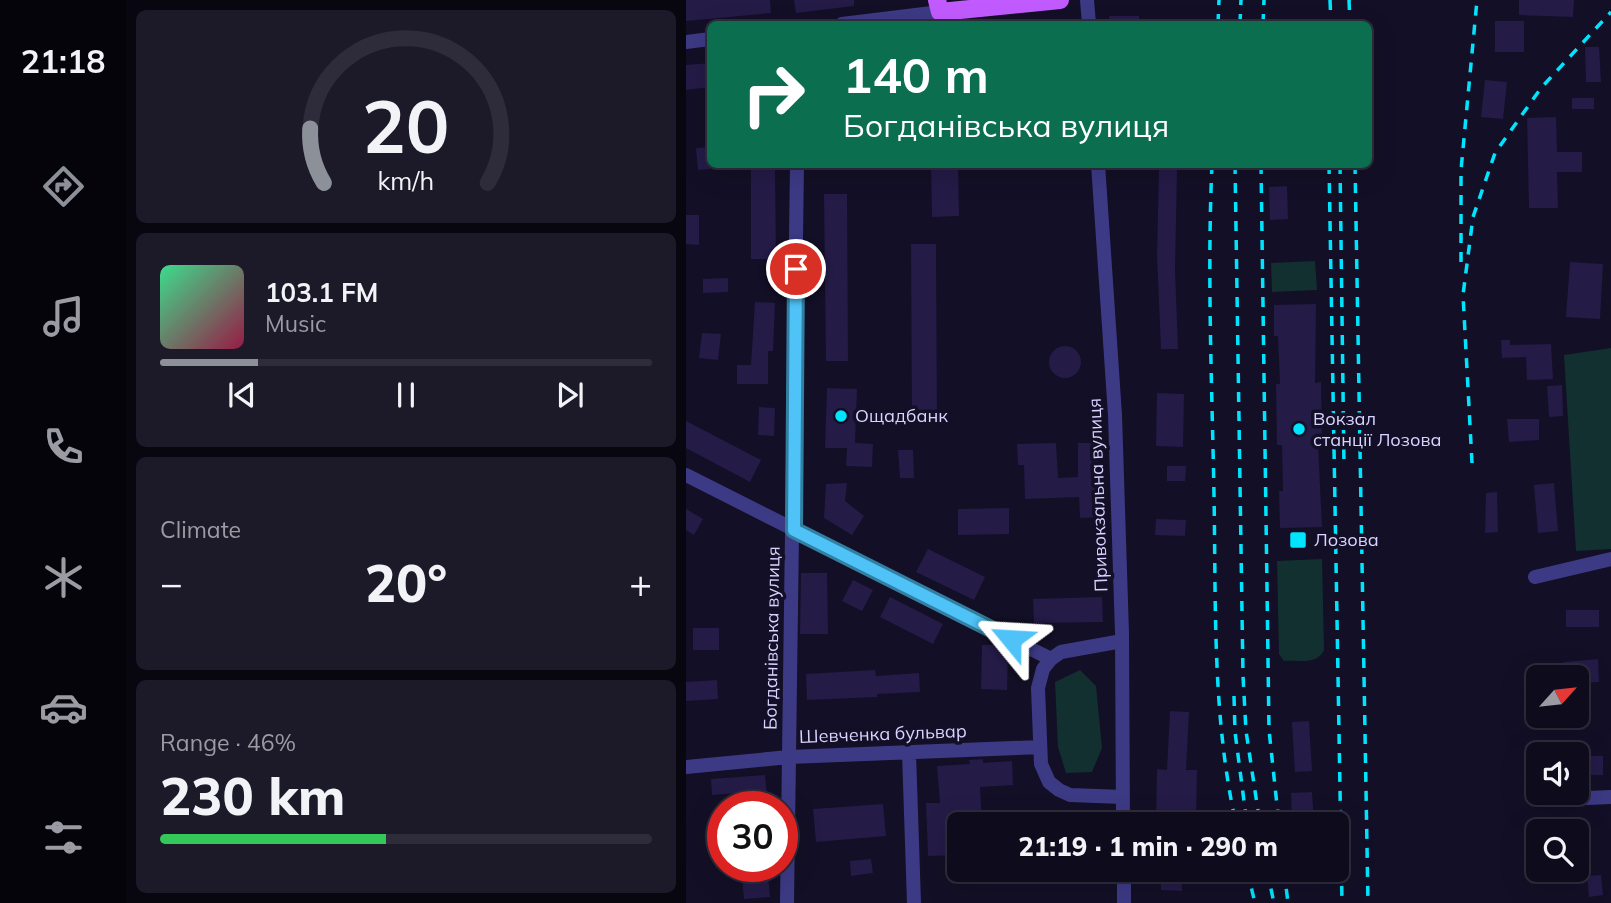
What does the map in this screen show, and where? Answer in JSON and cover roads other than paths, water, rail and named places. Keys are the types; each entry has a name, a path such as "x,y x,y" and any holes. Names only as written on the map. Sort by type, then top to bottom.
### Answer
{"main road":[{"path":"939,6 1060,0"}],"street":[{"path":"1087,0 1089,21"},
{"path":"858,21 939,6"},
{"path":"686,41 707,39"},
{"name":"Богданівська вулиця","path":"787,903 797,168"},
{"name":"Привокзальна вулиця","path":"1098,168 1115,415 1122,641 1123,812"},
{"path":"686,475 1051,659"},
{"path":"1535,576 1611,559"},
{"path":"1122,641 1068,650 1051,659 1043,669 1039,682 1041,764 1045,776 1059,790 1077,796 1123,797"},
{"name":"Шевченка бульвар","path":"686,767 789,757 1040,747"},
{"path":"909,753 914,903"},
{"path":"1589,798 1611,797"},
{"path":"1124,882 1124,903"}],"railway":[{"path":"1218,21 1219,0"},
{"path":"1240,21 1241,0"},
{"path":"1263,21 1264,0"},
{"path":"1330,0 1331,21"},
{"path":"1349,0 1350,21"},
{"path":"1461,262 1461,170 1477,0"},
{"path":"1472,463 1463,295 1473,217 1495,153 1541,88 1611,12"},
{"path":"1212,168 1210,288 1217,660 1223,742 1234,812"},
{"path":"1235,168 1243,676 1246,731 1258,812"},
{"path":"1261,168 1269,730 1278,812"},
{"path":"1329,168 1342,903"},
{"path":"1340,168 1344,466"},
{"path":"1355,168 1368,903"},
{"path":"1234,696 1235,732 1245,812"},
{"path":"1250,882 1255,903"},
{"path":"1270,882 1274,903"},
{"path":"1285,882 1288,903"}],"place":[{"name":"Ощадбанк","path":"841,416"},
{"name":"Вокзал станції Лозова","path":"1299,429"},
{"name":"Лозова","path":"1298,540"}]}
